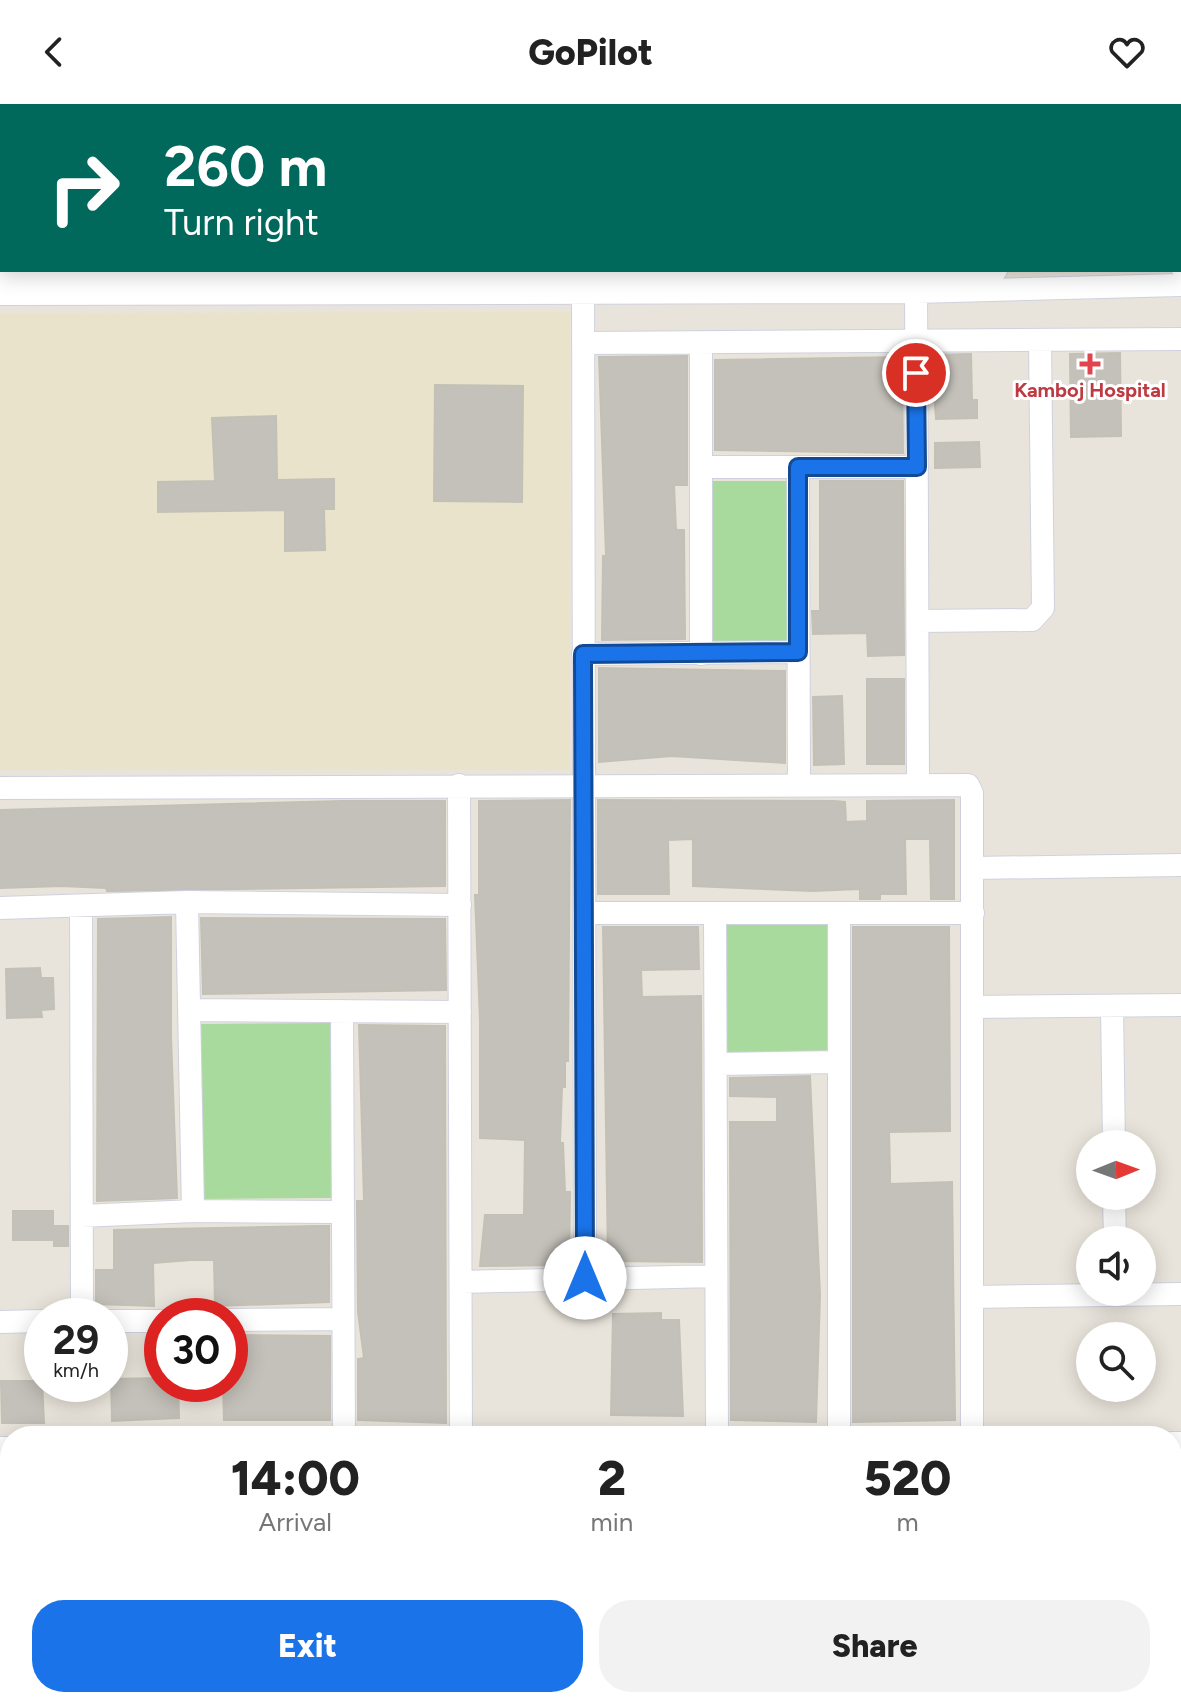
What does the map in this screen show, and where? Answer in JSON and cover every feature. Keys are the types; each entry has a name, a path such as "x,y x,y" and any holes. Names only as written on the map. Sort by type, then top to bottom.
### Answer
{"street":[{"path":"583,282 608,272"},
{"path":"783,272 916,282 983,272"},
{"path":"0,276 1181,285"},
{"path":"0,294 135,279"},
{"path":"583,282 585,1278"},
{"path":"916,282 918,782"},
{"path":"583,343 1181,339"},
{"path":"918,621 1032,620 1043,608 1040,341"},
{"path":"701,343 701,654"},
{"path":"701,467 917,467"},
{"path":"798,467 799,783"},
{"path":"583,654 798,652"},
{"path":"0,788 918,782 968,785 972,793 973,868 972,1426"},
{"path":"459,785 461,1426"},
{"path":"973,868 1181,865"},
{"path":"0,908 187,902 460,905"},
{"path":"187,902 193,1211"},
{"path":"81,907 82,1298"},
{"path":"584,913 973,913"},
{"path":"715,913 717,1426"},
{"path":"839,913 839,1426"},
{"path":"972,1007 1181,1005"},
{"path":"1112,1007 1114,1130"},
{"path":"190,1010 460,1012"},
{"path":"342,1011 344,1426"},
{"path":"716,1064 839,1062"},
{"path":"82,1216 193,1211 342,1212"},
{"path":"461,1282 716,1276"},
{"path":"1156,1294 1181,1294"},
{"path":"972,1297 1076,1295"},
{"path":"248,1320 343,1319"},
{"path":"0,1322 24,1321"}],"shaded area":[{"path":"570,312 570,770 0,770 0,313"}],"green space":[{"path":"712,481 788,481 788,644 713,645"},
{"path":"828,923 830,1053 726,1054 724,924"},
{"path":"331,1023 333,1198 200,1199 199,1024"}],"building":[{"path":"1120,353 1121,436 1071,437 1070,354"},
{"path":"971,354 972,400 977,400 977,418 936,419 931,355"},
{"path":"687,356 687,485 674,485 676,530 684,530 685,639 602,640 603,556 606,556 599,357"},
{"path":"902,357 903,453 715,450 715,360"},
{"path":"435,385 523,386 522,502 434,501"},
{"path":"276,416 277,480 334,479 334,509 324,509 325,550 285,551 285,510 158,512 158,482 215,481 212,418"},
{"path":"979,442 980,467 935,468 935,443"},
{"path":"820,481 903,481 904,655 868,656 867,633 813,634 812,611 820,611"},
{"path":"599,668 785,671 785,763 672,756 599,762"},
{"path":"867,679 904,679 904,764 867,764"},
{"path":"842,696 844,764 814,765 813,697"},
{"path":"570,800 568,1061 565,1061 565,1087 562,1087 560,1143 563,1143 565,1192 570,1192 569,1265 480,1266 485,1215 524,1215 525,1140 480,1138 480,1021 475,895 479,895 479,801"},
{"path":"598,800 834,801 845,802 846,822 867,821 867,801 954,800 954,899 931,899 930,839 905,839 906,894 880,894 880,899 860,899 860,889 813,891 693,886 693,839 668,840 669,894 598,894"},
{"path":"445,801 445,886 107,891 106,888 62,886 0,888 0,810"},
{"path":"171,917 171,1037 177,1198 97,1201 98,919"},
{"path":"201,918 445,919 446,990 203,994"},
{"path":"603,927 698,927 699,969 641,970 642,997 701,996 702,1262 608,1261"},
{"path":"853,927 949,927 950,1131 889,1132 890,1184 952,1182 955,1420 853,1422"},
{"path":"40,968 41,978 53,978 54,1009 41,1010 42,1017 7,1018 6,969"},
{"path":"359,1025 445,1026 446,1423 358,1420 358,1359 364,1358 358,1312 357,1201 364,1201"},
{"path":"810,1076 820,1295 816,1422 731,1420 730,1122 777,1122 777,1097 730,1096 730,1078"},
{"path":"13,1211 53,1211 53,1226 68,1226 68,1246 54,1246 54,1240 13,1240"},
{"path":"329,1226 329,1302 248,1305 248,1298 215,1298 214,1260 153,1263 154,1298 144,1298 144,1306 128,1305 128,1298 96,1298 96,1270 114,1270 114,1230"},
{"path":"661,1313 661,1320 679,1320 683,1416 611,1415 613,1314"},
{"path":"248,1335 330,1336 330,1420 224,1420 224,1402 248,1402"},
{"path":"144,1378 144,1402 179,1402 179,1418 112,1421 112,1402 128,1402 128,1379"},
{"path":"1,1381 24,1381 24,1402 43,1402 44,1423 2,1423"}],"place":[{"name":"Kamboj Hospital","path":"1090,364"}],"route":[{"path":"585,1278 583,654 798,652 798,467 917,467 916,373"}]}
